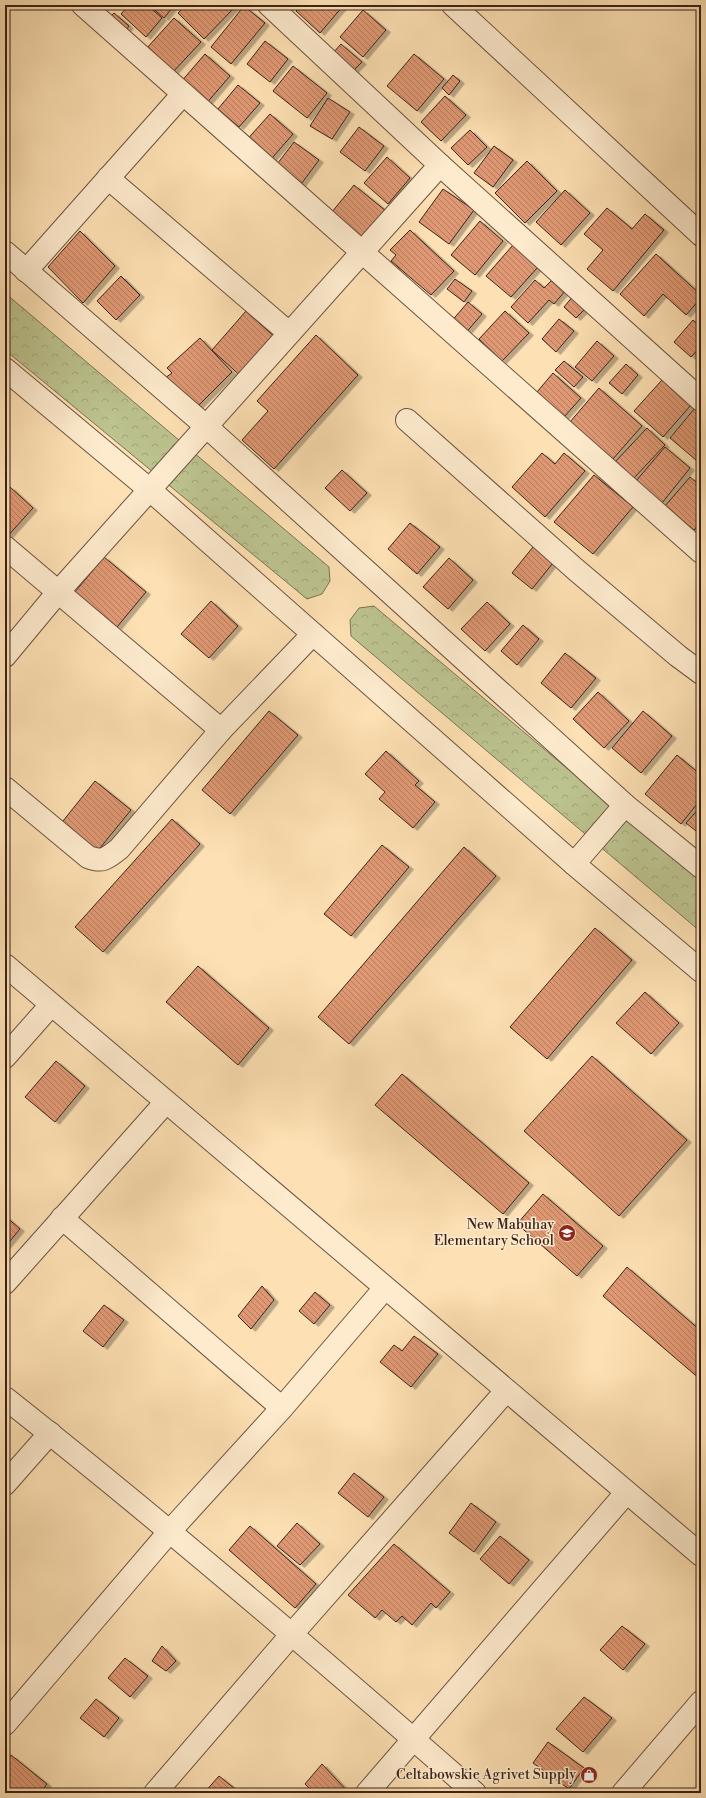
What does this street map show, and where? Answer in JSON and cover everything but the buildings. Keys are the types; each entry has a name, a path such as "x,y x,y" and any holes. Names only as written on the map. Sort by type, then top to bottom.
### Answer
{"street":[{"path":"83,5 701,552"},
{"path":"269,5 440,165 701,400"},
{"path":"453,5 701,235"},
{"path":"26,270 183,94"},
{"path":"5,656 59,591 440,165"},
{"path":"108,178 289,333"},
{"path":"5,252 207,427 625,805 701,867"},
{"path":"5,369 150,490 574,864 701,971"},
{"path":"407,420 575,569 678,656 701,673"},
{"path":"5,547 59,591 221,730"},
{"path":"5,788 88,857 97,860 107,859 119,849 221,730 313,634"},
{"path":"574,864 625,805"},
{"path":"5,965 701,1555"},
{"path":"5,1057 51,1005"},
{"path":"5,1283 166,1102"},
{"path":"62,1218 282,1408"},
{"path":"5,1724 170,1531 282,1408 385,1288"},
{"path":"155,1793 292,1634 506,1391"},
{"path":"5,1398 170,1531 292,1634 475,1793"},
{"path":"5,1484 50,1433"},
{"path":"367,1793 626,1492"},
{"path":"623,1793 701,1702"}],"green space":[{"path":"5,293 329,567 330,581 322,594 307,599 5,350"},
{"path":"374,606 701,881 701,932 351,636 350,620 359,608"}],"place":[{"name":"New Mabuhay Elementary School","path":"567,1233"},
{"name":"Celtabowskie Agrivet Supply","path":"589,1775"}]}
